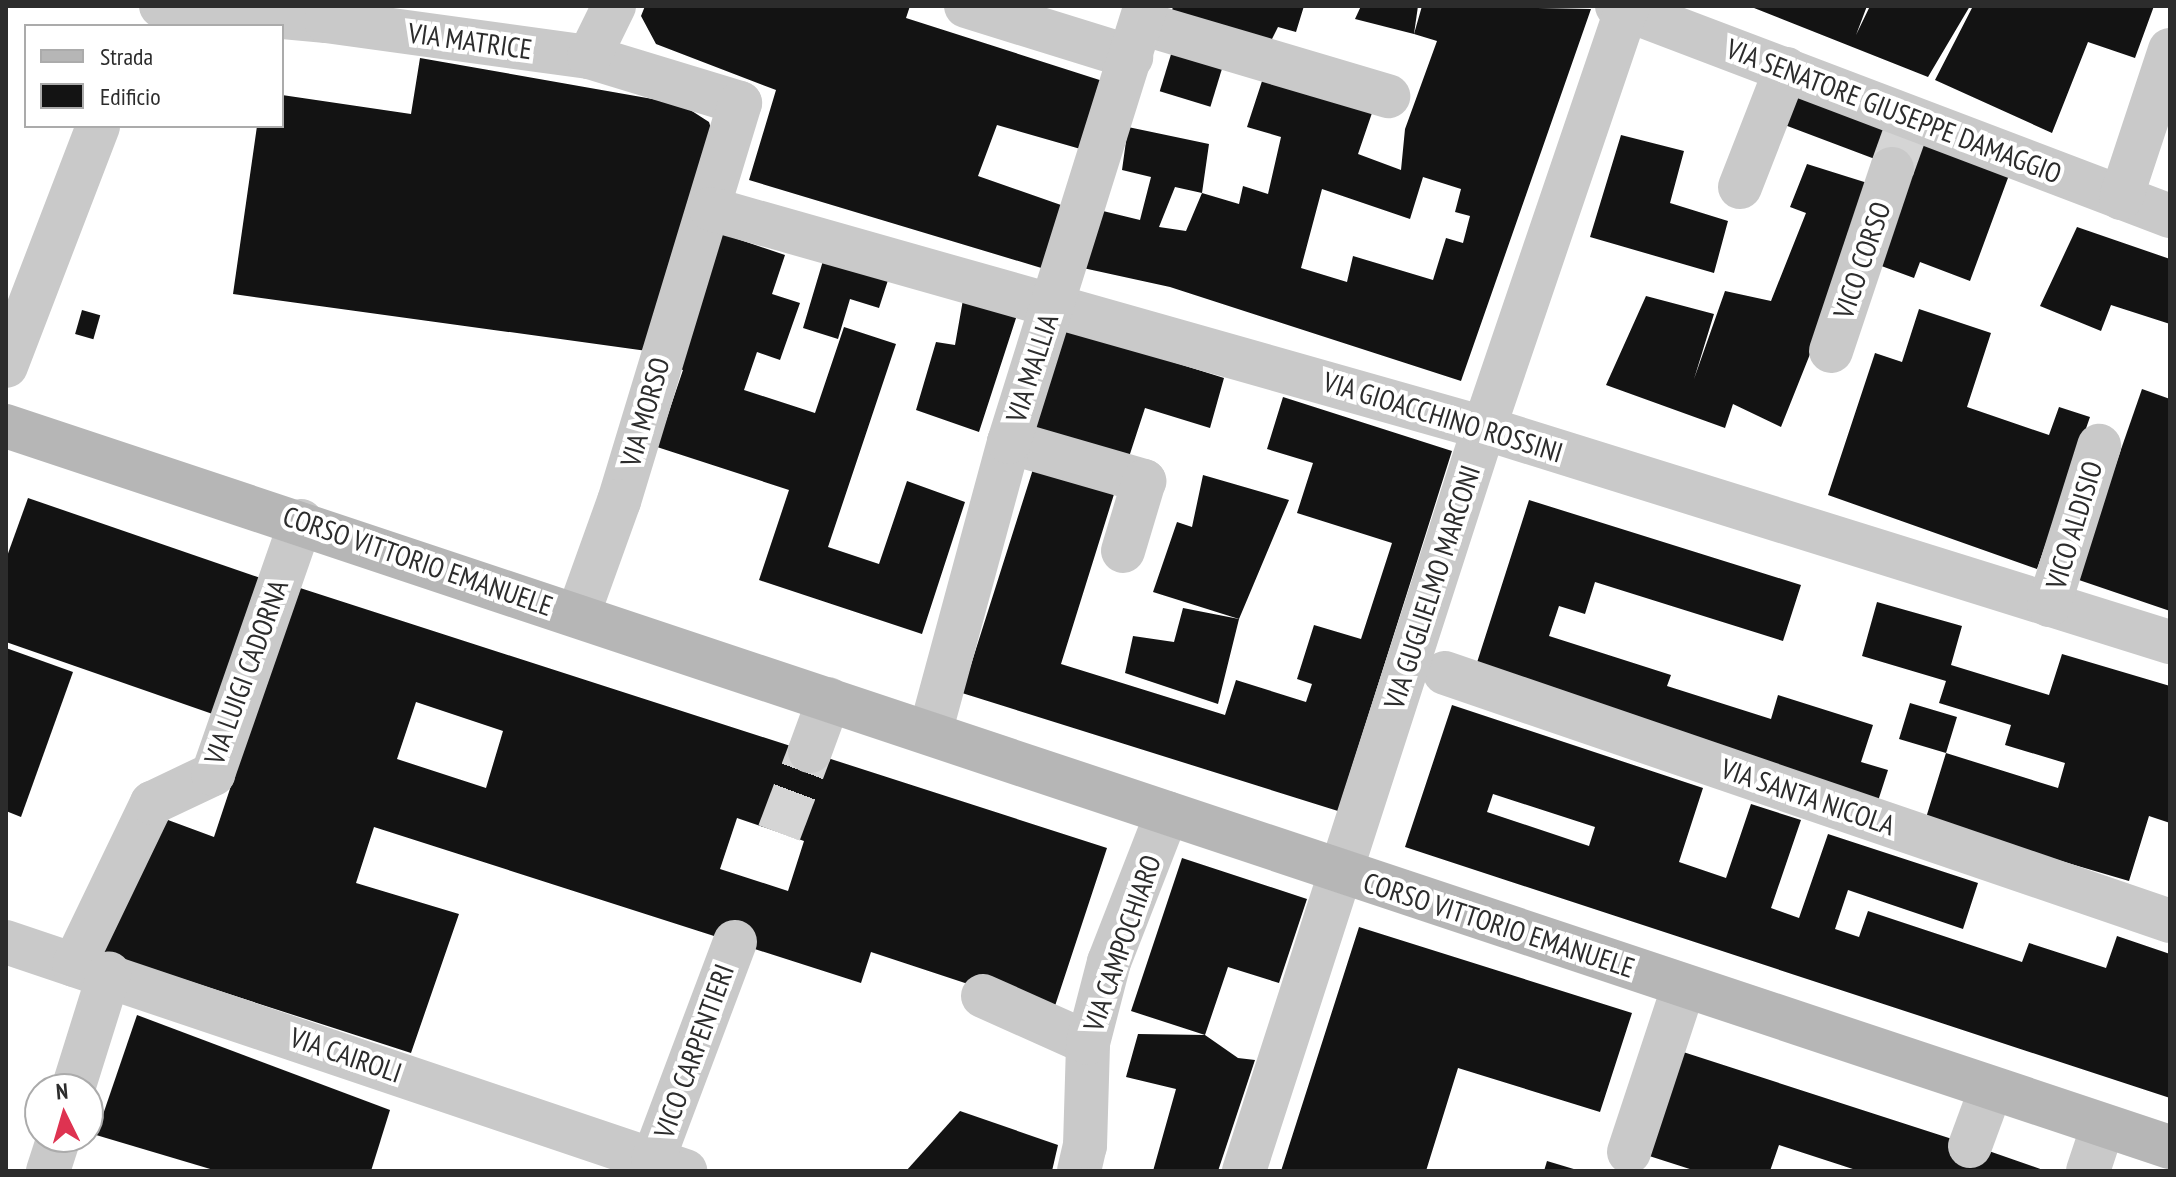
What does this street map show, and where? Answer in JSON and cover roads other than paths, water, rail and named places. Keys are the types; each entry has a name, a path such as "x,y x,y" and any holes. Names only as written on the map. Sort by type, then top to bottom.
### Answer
{"street":[{"name":"VIA MATRICE","path":"161,6 327,13 589,57 740,103 711,209"},
{"path":"589,57 614,6"},
{"path":"966,6 1140,28 1388,96"},
{"name":"VIA SENATORE GIUSEPPE DAMAGGIO","path":"1624,7 1786,69 1909,122 2170,216"},
{"name":"VIA GUGLIELMO MARCONI","path":"1244,1171 1339,871 1624,7"},
{"name":"VIA MALLIA","path":"930,733 1009,442 1140,28"},
{"path":"2121,198 2170,50"},
{"path":"1740,187 1786,69"},
{"path":"6,366 97,128"},
{"name":"VICO CORSO","path":"1831,351 1892,169"},
{"name":"VIA GIOACCHINO ROSSINI","path":"711,209 1053,302 1484,428 2170,642"},
{"name":"VIA MORSO","path":"578,615 711,209"},
{"name":"CORSO VITTORIO EMANUELE","path":"6,426 301,521 2170,1147"},
{"path":"1009,442 1144,481 1123,551"},
{"name":"VICO ALDISIO","path":"2049,605 2099,446"},
{"name":"VIA LUIGI CADORNA","path":"75,1073 91,970 152,803 213,774 301,521"},
{"name":"VIA SANTA NICOLA","path":"1445,673 2170,921"},
{"path":"810,751 829,699"},
{"name":"VIA CAMPOCHIARO","path":"1079,1171 1085,1146 1088,1043 1109,962 1167,813"},
{"name":"VIA CAIROLI","path":"6,942 669,1166"},
{"name":"VICO CARPENTIERI","path":"669,1166 735,942"},
{"path":"1629,1152 1684,986"},
{"path":"983,996 1088,1043"},
{"path":"1970,1146 1991,1089"},
{"path":"2088,1171 2103,1126"}],"tunnel":[{"path":"1892,169 1907,127"},
{"path":"779,833 810,751"}]}
